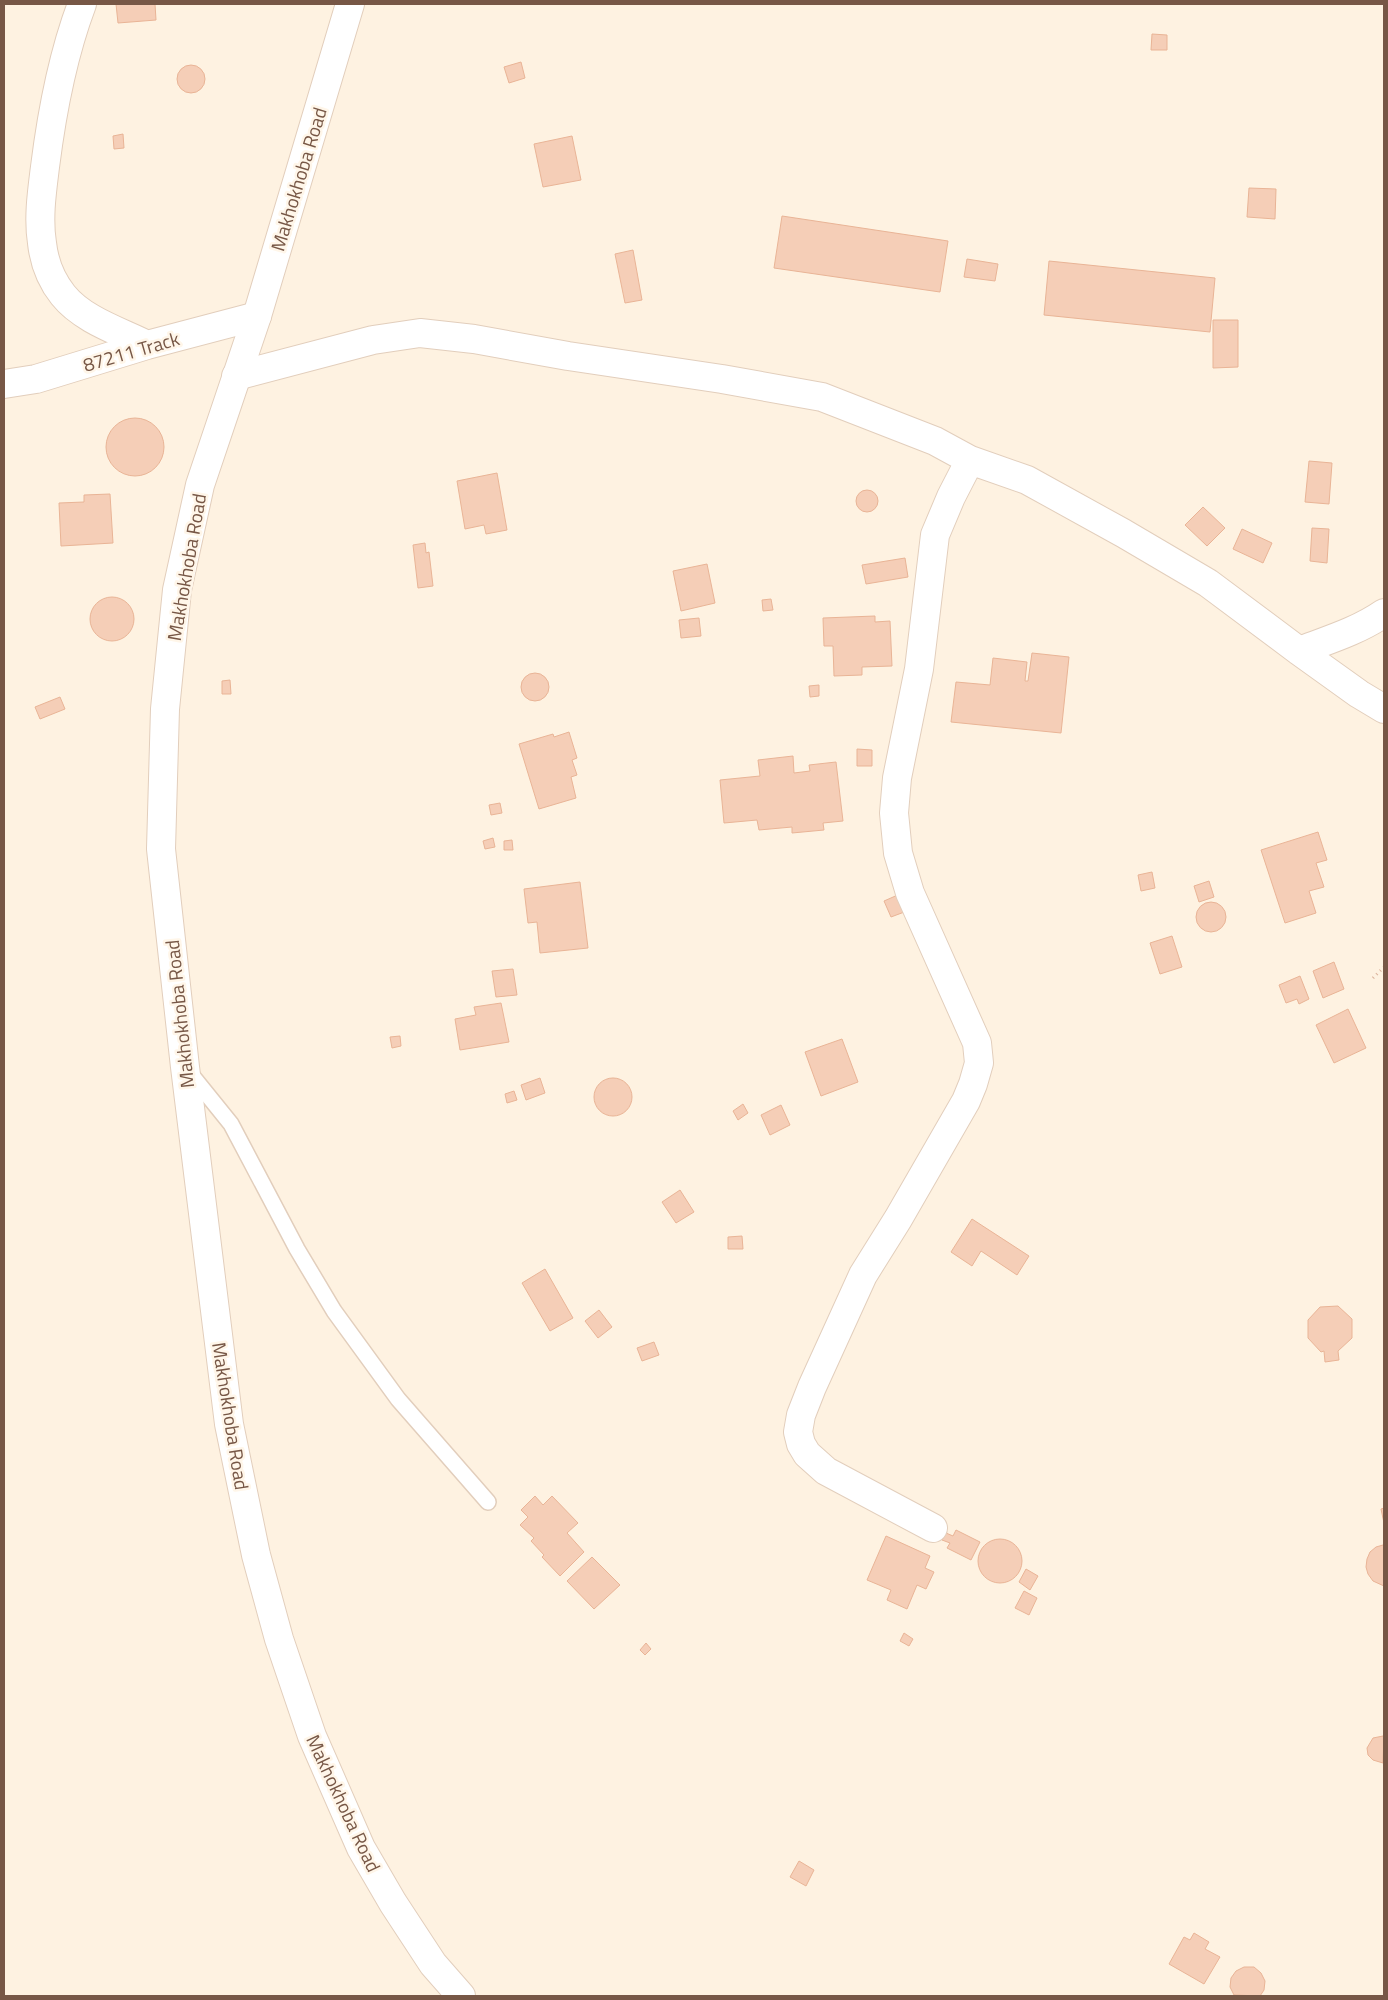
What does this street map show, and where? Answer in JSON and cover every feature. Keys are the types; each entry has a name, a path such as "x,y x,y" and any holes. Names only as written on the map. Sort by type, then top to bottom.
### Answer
{"street":[{"path":"82,4 69,39 52,114 41,196 41,242 50,274 63,296 88,317 148,345"},
{"name":"Makhokhoba Road","path":"350,4 257,316 200,485 179,581 165,709 161,849 185,1067 229,1424 256,1555 279,1639 312,1736 361,1848 393,1903 433,1964 461,1996"},
{"name":"87211 Track","path":"4,384 36,378 148,345 257,316"},
{"path":"236,376 372,340 420,333 722,379 822,397 935,441 970,460 1027,480 1208,582 1299,651 1359,694 1384,709"},
{"path":"932,1528 826,1470 807,1454 801,1444 798,1432 801,1415 812,1387 863,1275 898,1219 966,1101 979,1063 977,1043 967,1017 910,893 898,853 894,812 897,778 919,669 935,535 951,497 970,460"},
{"path":"1299,651 1348,633 1384,613"}],"lane":[{"path":"185,1067 231,1124 297,1249 334,1311 398,1399 488,1502"}],"path":[{"path":"1374,978 1384,967"}],"building":[{"path":"116,4 155,4 156,20 118,23"},
{"path":"1152,34 1167,35 1167,50 1151,50"},
{"path":"521,62 525,78 509,83 504,67"},
{"path":"191,65 201,69 205,79 201,89 191,93 181,89 177,79 181,69"},
{"path":"123,134 124,148 114,149 113,136"},
{"path":"572,136 581,180 543,187 534,144"},
{"path":"1249,188 1276,189 1275,219 1247,217"},
{"path":"782,216 948,241 940,292 774,268"},
{"path":"633,250 642,300 625,303 615,254"},
{"path":"967,259 998,264 995,281 964,277"},
{"path":"1049,261 1215,278 1210,332 1044,315"},
{"path":"1213,320 1238,320 1238,367 1213,368"},
{"path":"135,418 151,423 159,431 164,447 159,463 151,471 135,476 119,471 111,463 106,447 111,431 119,423"},
{"path":"1309,461 1332,463 1329,504 1305,502"},
{"path":"497,473 507,530 486,534 484,525 465,529 457,481"},
{"path":"867,490 875,493 878,501 875,509 867,512 859,509 856,501 859,493"},
{"path":"110,494 113,543 61,546 59,503 84,502 84,495"},
{"path":"1203,507 1225,528 1207,546 1185,525"},
{"path":"1312,528 1329,529 1327,563 1310,561"},
{"path":"1242,529 1272,543 1263,563 1233,549"},
{"path":"425,543 426,553 429,552 433,586 418,588 413,545"},
{"path":"905,558 908,577 866,584 862,565"},
{"path":"707,564 715,603 681,611 673,571"},
{"path":"108,597 116,597 128,603 134,619 128,635 116,641 108,641 96,635 90,623 90,615 96,603"},
{"path":"771,599 773,610 763,611 762,600"},
{"path":"875,616 875,622 890,621 892,666 862,667 862,675 834,676 833,646 824,646 823,618"},
{"path":"699,618 701,636 681,638 679,620"},
{"path":"1032,653 1069,657 1061,733 951,722 956,682 990,685 993,658 1027,662 1025,681 1028,681"},
{"path":"535,673 545,677 549,687 545,697 535,701 525,697 521,687 525,677"},
{"path":"230,680 231,694 222,694 222,681"},
{"path":"819,685 819,696 810,697 809,686"},
{"path":"60,697 65,709 40,719 35,707"},
{"path":"569,732 577,758 572,760 577,775 571,777 576,798 539,809 519,744 553,734 554,737"},
{"path":"857,749 872,750 872,766 857,766"},
{"path":"793,756 794,773 810,771 809,765 836,762 843,821 823,823 824,830 792,833 792,827 759,830 757,820 724,823 720,780 760,776 758,760"},
{"path":"500,803 502,813 491,815 489,805"},
{"path":"1318,832 1327,860 1316,863 1324,887 1309,891 1316,913 1285,923 1261,850"},
{"path":"493,838 495,847 485,849 483,841"},
{"path":"512,840 513,850 504,850 504,841"},
{"path":"1152,872 1155,888 1141,891 1138,875"},
{"path":"1209,881 1214,897 1199,902 1194,886"},
{"path":"580,882 588,948 540,953 537,922 528,923 524,889"},
{"path":"900,894 907,911 891,917 884,901"},
{"path":"1211,902 1222,906 1226,917 1222,928 1211,932 1200,928 1196,917 1200,906"},
{"path":"1172,936 1182,967 1160,974 1150,943"},
{"path":"1334,962 1344,989 1323,998 1313,971"},
{"path":"513,969 517,995 496,997 492,971"},
{"path":"1300,976 1309,999 1299,1004 1297,999 1286,1003 1279,985"},
{"path":"501,1003 509,1042 460,1050 455,1019 476,1015 474,1007"},
{"path":"1348,1009 1366,1048 1334,1063 1316,1025"},
{"path":"400,1036 401,1046 392,1048 390,1037"},
{"path":"842,1039 858,1082 821,1096 805,1052"},
{"path":"540,1078 545,1093 526,1100 521,1085"},
{"path":"613,1078 627,1083 632,1097 627,1111 613,1116 599,1111 594,1097 599,1083"},
{"path":"514,1091 517,1100 507,1103 505,1094"},
{"path":"743,1104 748,1113 738,1120 733,1111"},
{"path":"781,1105 790,1125 770,1135 761,1115"},
{"path":"680,1190 694,1212 676,1223 662,1202"},
{"path":"972,1219 1029,1256 1017,1275 981,1251 972,1266 951,1252"},
{"path":"742,1236 743,1249 728,1249 728,1237"},
{"path":"545,1269 573,1318 550,1331 522,1283"},
{"path":"1338,1306 1352,1319 1352,1338 1338,1351 1339,1360 1325,1362 1324,1351 1321,1352 1308,1338 1308,1320 1320,1307"},
{"path":"599,1310 612,1327 598,1338 585,1321"},
{"path":"654,1342 659,1355 642,1361 637,1348"},
{"path":"535,1496 543,1505 552,1496 578,1523 567,1533 584,1552 560,1576 542,1557 544,1555 531,1541 534,1538 520,1525 528,1517 521,1510"},
{"path":"1384,1508 1384,1523 1381,1509"},
{"path":"956,1530 980,1542 971,1560 947,1548 950,1543 942,1540 946,1533 953,1536"},
{"path":"886,1536 930,1556 925,1568 934,1572 926,1589 917,1585 907,1609 887,1600 891,1590 867,1580"},
{"path":"996,1539 1004,1539 1016,1545 1022,1561 1016,1577 1004,1583 996,1583 984,1577 978,1565 978,1557 984,1545"},
{"path":"1384,1545 1384,1586 1373,1581 1366,1567 1370,1552 1376,1547"},
{"path":"592,1557 620,1585 594,1609 567,1581"},
{"path":"1026,1569 1038,1576 1030,1590 1019,1582"},
{"path":"1024,1591 1037,1598 1029,1615 1015,1608"},
{"path":"904,1633 913,1639 909,1646 900,1641"},
{"path":"646,1643 651,1649 645,1655 640,1650"},
{"path":"1384,1736 1383,1763 1373,1760 1368,1755 1367,1748 1373,1738"},
{"path":"799,1861 814,1870 806,1886 790,1877"},
{"path":"1194,1933 1209,1942 1205,1949 1220,1957 1204,1984 1169,1964 1184,1937 1190,1940"},
{"path":"1244,1967 1254,1967 1261,1973 1265,1981 1264,1990 1260,1996 1234,1995 1230,1987 1231,1978 1236,1971"}]}
